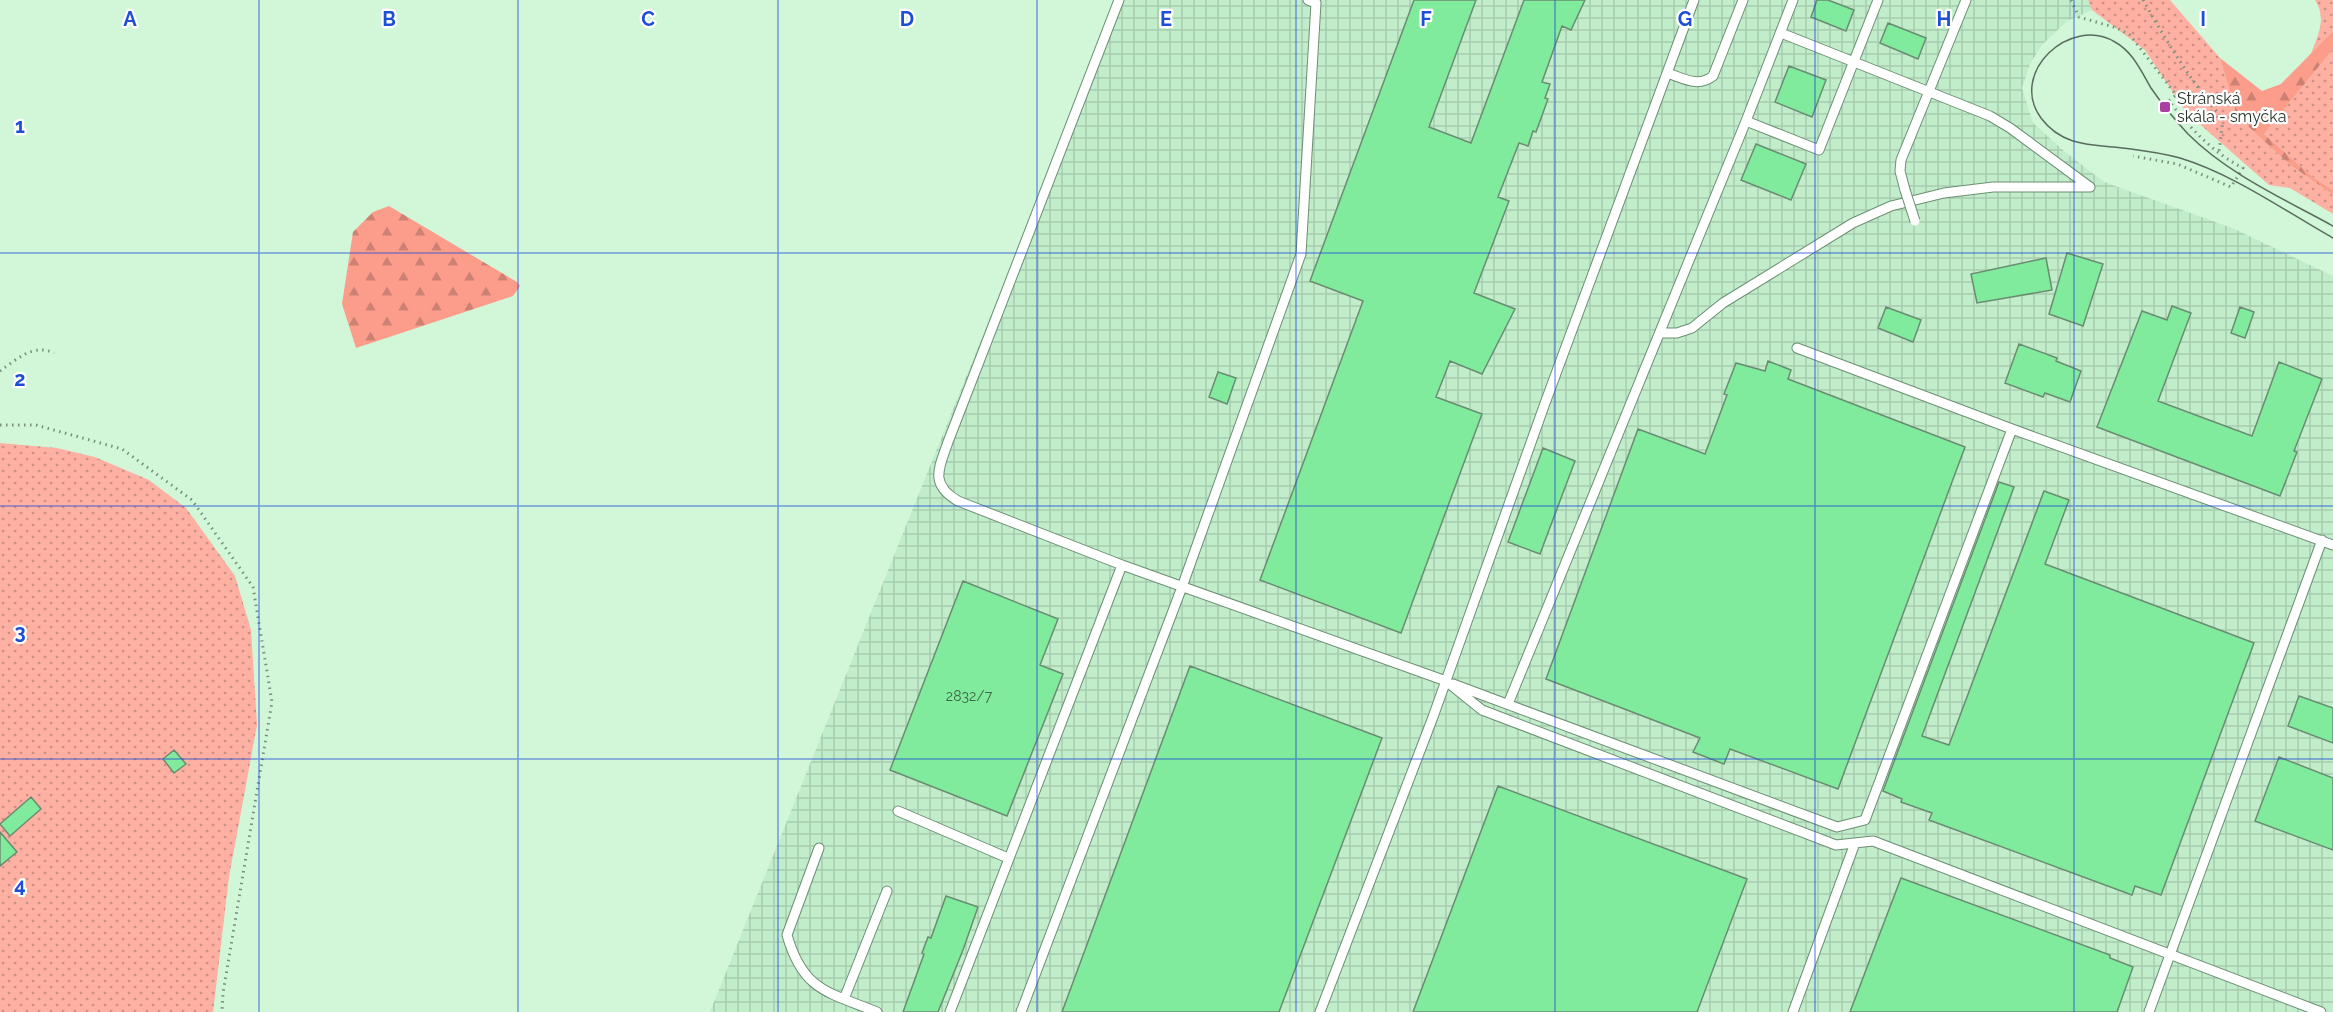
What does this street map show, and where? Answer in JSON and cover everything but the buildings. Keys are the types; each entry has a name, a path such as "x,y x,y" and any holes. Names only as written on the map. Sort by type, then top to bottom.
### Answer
{"lane":[{"path":"1119,0 948,442 938,477 943,490 958,501 1122,565 1446,681 1837,827 1865,820 2012,429"},
{"path":"1022,1012 1182,587 1301,254 1316,3 1308,0"},
{"path":"1320,1012 1446,681 1544,406 1694,0"},
{"path":"1667,73 1699,83 1713,76 1743,0"},
{"path":"1508,704 1746,121 1793,0"},
{"path":"1746,121 1819,150 1878,0"},
{"path":"1915,221 1900,171 1901,160 1966,0"},
{"path":"1659,333 1677,333 1692,328 1723,303 1853,223 1891,206 1944,193 1993,187 2090,187 2000,122 1929,91 1780,33"},
{"path":"1797,348 2012,429 2333,545"},
{"path":"2149,1012 2322,540"},
{"path":"950,1012 1122,565"},
{"path":"1446,681 1482,710 1836,845 1873,841 2320,1012"},
{"path":"898,811 1008,858"},
{"path":"1793,1012 1855,843"},
{"path":"819,848 787,935 798,966 818,988 877,1012"},
{"path":"844,999 887,891"}],"path":[{"path":"2071,0 2079,17 2117,28 2130,35 2176,95 2169,101 2192,128 2219,152 2243,168 2231,187 2177,164 2133,156"},
{"path":"2142,0 2176,58 2223,119 2219,152"},
{"path":"0,371 31,350 46,349 54,352"},
{"path":"0,425 36,425 122,450 192,500 253,586 272,702 223,993 222,1012"}],"shaded area":[{"path":"1118,0 2088,0 2092,10 2067,21 2042,45 2030,64 2022,88 2033,123 2104,182 2232,228 2333,276 2333,1012 710,1012"},
{"path":"2088,0 2170,0 2220,58 2237,116 2289,164 2333,195 2333,214 2290,188 2269,185 2186,112 2145,50 2092,10"},
{"path":"2315,0 2333,0 2333,31 2311,54 2319,34 2321,20 2319,7"},
{"path":"2333,49 2333,190 2314,178 2264,134"},
{"path":"0,443 57,448 95,457 149,480 186,508 235,576 251,630 257,725 229,877 213,1012 0,1012"}],"green space":[{"path":"2333,31 2333,49 2264,134 2314,178 2333,190 2333,195 2289,164 2237,116 2220,58 2262,91 2281,84"},
{"path":"389,206 517,282 520,286 513,296 356,348 342,304 353,232 373,212"}],"tram line":[{"path":"2333,226 2257,185 2204,148 2188,134 2164,106 2132,56 2115,42 2098,36 2080,36 2063,42 2049,53 2038,67 2032,83 2033,101 2041,118 2060,135 2082,143 2156,153 2200,165 2239,183 2333,238"}],"place":[{"name":"Stránská skála - smyčka","path":"2165,107"}]}
